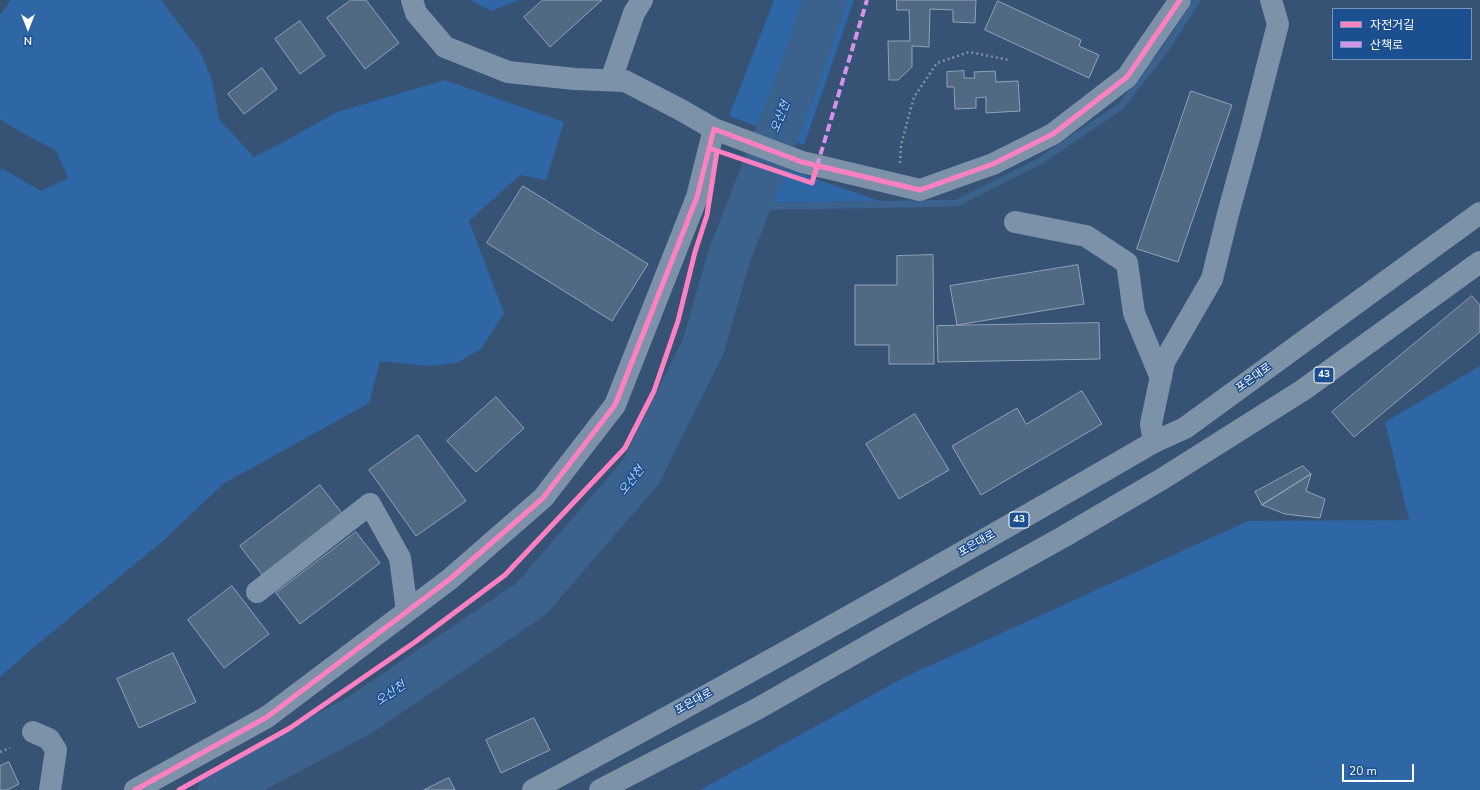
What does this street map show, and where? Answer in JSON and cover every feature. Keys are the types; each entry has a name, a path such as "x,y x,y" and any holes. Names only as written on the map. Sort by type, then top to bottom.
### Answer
{"highway":[{"name":"포은대로","path":"533,790 962,554 1154,442 1185,428 1480,213"},
{"name":"43","path":"600,790 757,709 1063,537 1162,479 1303,390 1480,262"}],"street":[{"path":"412,0 416,13 445,47 508,72 568,78 625,81 715,129 802,162 920,190 993,164 1053,134 1127,77 1180,0"},
{"path":"611,80 634,13 642,0"},
{"path":"1154,442 1151,424 1164,362 1212,278 1278,24 1271,0"},
{"path":"135,790 267,717 450,579 543,498 615,405 697,197 715,129"},
{"path":"1015,222 1086,236 1127,263 1134,312 1161,378"},
{"path":"257,592 370,504 400,558 407,611"},
{"path":"33,732 49,739 56,750 50,790"}],"path":[{"path":"898,185 901,145 914,97 937,63 969,52 1009,60"},
{"path":"0,752 10,748"}],"shaded area":[{"path":"11,0 161,0 200,51 212,80 219,119 254,157 337,112 445,80 564,122 546,180 520,175 469,221 504,313 481,349 457,363 429,366 380,361 369,403 223,484 164,540 0,677 0,170 3,169 41,191 68,178 56,151 0,119 0,15"},
{"path":"470,0 520,0 491,11"},
{"path":"774,0 817,0 769,131 729,116"},
{"path":"831,0 854,0 804,145 784,138"},
{"path":"769,163 880,201 753,203"},
{"path":"1480,366 1480,790 700,790 905,677 1248,521 1409,520 1385,422"}],"building":[{"path":"351,0 366,0 399,43 365,69 327,18"},
{"path":"543,0 602,0 550,47 524,17"},
{"path":"897,0 976,0 975,23 953,22 953,10 930,9 929,47 912,46 912,67 898,80 889,80 888,41 910,41 909,10 897,10"},
{"path":"998,1 1081,40 1079,46 1099,55 1089,78 985,30"},
{"path":"300,21 325,56 300,74 275,39"},
{"path":"262,68 277,89 244,114 228,94"},
{"path":"964,71 964,78 975,78 974,72 995,71 996,82 1018,81 1020,111 986,113 986,97 976,98 976,108 955,109 954,87 947,87 947,72"},
{"path":"1191,91 1232,105 1178,262 1137,249"},
{"path":"523,186 648,264 612,321 487,243"},
{"path":"933,255 934,364 889,364 889,345 855,345 855,285 897,285 897,256"},
{"path":"1078,265 1084,304 957,325 950,286"},
{"path":"1472,296 1480,305 1480,332 1354,437 1332,412"},
{"path":"1099,323 1100,359 938,362 937,326"},
{"path":"1082,391 1102,424 981,495 952,446 1017,408 1026,424"},
{"path":"496,397 524,428 476,472 447,441"},
{"path":"915,414 949,470 899,499 866,444"},
{"path":"418,435 466,501 416,536 369,470"},
{"path":"1303,466 1311,474 1262,505 1255,492"},
{"path":"1311,474 1306,491 1325,499 1320,518 1285,514 1262,505"},
{"path":"320,485 344,516 264,577 240,546"},
{"path":"356,532 380,563 300,624 276,593"},
{"path":"232,586 269,634 224,668 188,620"},
{"path":"173,653 196,702 139,728 117,679"},
{"path":"534,718 550,750 501,773 486,740"},
{"path":"9,762 19,784 7,790 0,790 0,766"},
{"path":"449,778 455,790 424,790"}],"waterway":[{"name":"오산천","path":"219,790 360,715 531,599 641,472 703,347 730,254 799,77 825,0"},
{"path":"748,207 957,203 1040,161 1121,106 1164,51 1197,0"}],"marked path":[{"path":"817,166 867,0"}],"cycle path":[{"path":"135,790 267,717 450,579 543,498 615,405 697,197 714,129 802,162 920,190 993,164 1053,134 1127,77 1180,0"},
{"path":"712,149 812,183 817,166"},
{"path":"179,790 290,728 415,642 505,575 625,448 654,391 678,321 695,252 707,215 717,151"}]}
